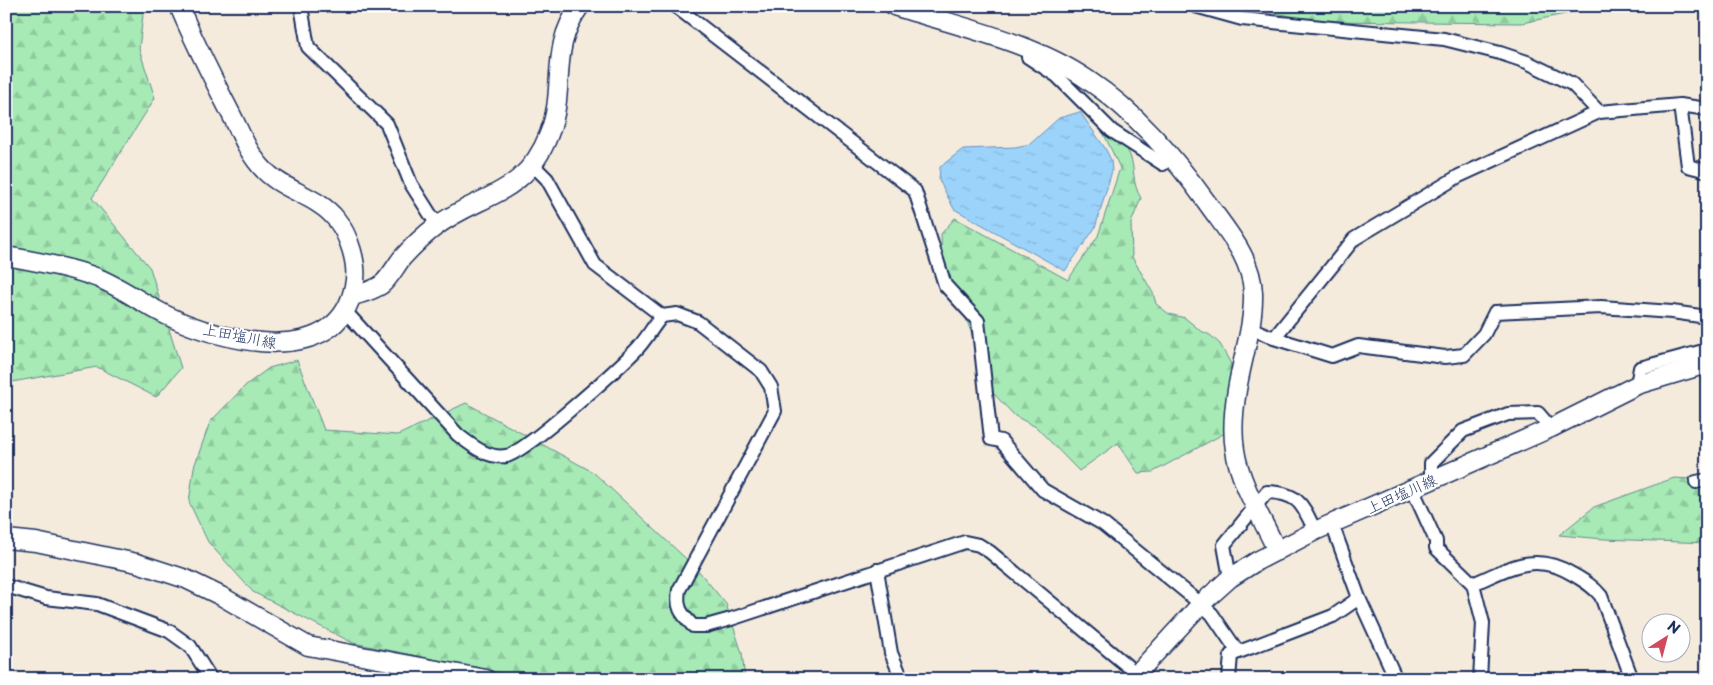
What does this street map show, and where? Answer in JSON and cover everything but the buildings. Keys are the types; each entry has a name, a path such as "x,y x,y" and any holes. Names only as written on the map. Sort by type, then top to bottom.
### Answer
{"main road":[{"path":"178,6 193,41 248,148 263,169 279,184 318,204 335,218 343,231 350,247 354,266 355,282 349,304"},
{"path":"349,304 382,284 420,239 437,225 508,188 533,165 549,134 555,117 560,54 564,38 580,6"},
{"path":"894,6 1010,42 1087,79 1130,113 1171,156 1233,238 1245,258 1251,276 1253,294 1237,392 1234,449 1239,468 1277,551"},
{"name":"上田塩川線","path":"6,256 64,266 99,279 133,295 167,316 230,336 256,340 284,343 308,340 327,332 339,321 349,304"},
{"name":"上田塩川線","path":"1133,677 1201,604 1230,578 1277,551 1315,531 1551,428 1637,385 1707,364"},
{"path":"6,539 36,542 137,563 186,579 221,596 296,642 308,646 486,679"}],"street":[{"path":"301,6 308,47 387,124 411,184 437,225"},
{"path":"676,6 915,191 945,285 978,321 991,439 1001,441 1042,490 1103,524 1201,604 1212,614 1238,652"},
{"path":"1195,6 1242,20 1444,39 1500,53 1527,62 1572,84 1599,112"},
{"path":"1029,51 1028,57 1057,76 1112,131 1164,164 1171,156"},
{"path":"1680,105 1688,166 1707,171"},
{"path":"1274,338 1354,240 1459,176 1599,112 1680,105 1707,108"},
{"path":"533,165 547,179 595,265 662,316 677,314 698,322 761,371 772,386 775,411 679,590 677,602 682,613 693,626 706,626 965,542 979,545 1027,582 1133,677"},
{"path":"349,304 458,435 478,449 497,456 508,456 531,443 636,351 662,316"},
{"path":"1248,327 1274,338 1332,356 1358,346 1445,357 1464,355 1484,334 1495,312 1601,307 1672,312 1707,317"},
{"path":"1637,385 1640,368 1707,350"},
{"path":"1431,480 1431,463 1463,431 1508,414 1538,413 1551,428"},
{"path":"1412,488 1436,541 1436,548 1473,584 1483,623 1480,679"},
{"path":"1230,578 1224,546 1267,492 1286,493 1302,504 1315,531"},
{"path":"1332,524 1359,598 1396,679"},
{"path":"1473,584 1528,562 1542,562 1563,568 1593,587 1601,596 1632,679"},
{"path":"877,570 891,653 902,679"},
{"path":"6,586 46,598 97,604 169,631 190,646 211,679"},
{"path":"1229,679 1231,655 1334,616 1359,598"}],"green space":[{"path":"6,6 144,6 139,49 155,98 92,198 150,268 181,368 156,397 97,367 6,383"},
{"path":"1235,6 1603,6 1522,23 1319,21"},
{"path":"1100,126 1124,145 1131,159 1136,187 1141,198 1131,223 1132,257 1153,293 1156,304 1169,314 1185,318 1201,331 1210,335 1220,344 1231,364 1225,433 1153,472 1138,473 1118,443 1079,471 1036,427 1015,416 993,393 966,318 942,270 941,234 955,218 1068,280 1098,236 1120,168"},
{"path":"297,360 324,430 398,435 466,403 593,472 697,569 726,604 742,653 745,679 531,679 353,643 253,592 208,542 189,502 194,467 210,422 246,385 269,368"},
{"path":"1674,478 1707,480 1707,543 1604,539 1559,535 1594,507"}],"water":[{"path":"1080,112 1105,148 1111,160 1112,171 1095,228 1065,271 954,209 939,180 940,167 963,149 1015,147 1030,144 1059,118"}]}
